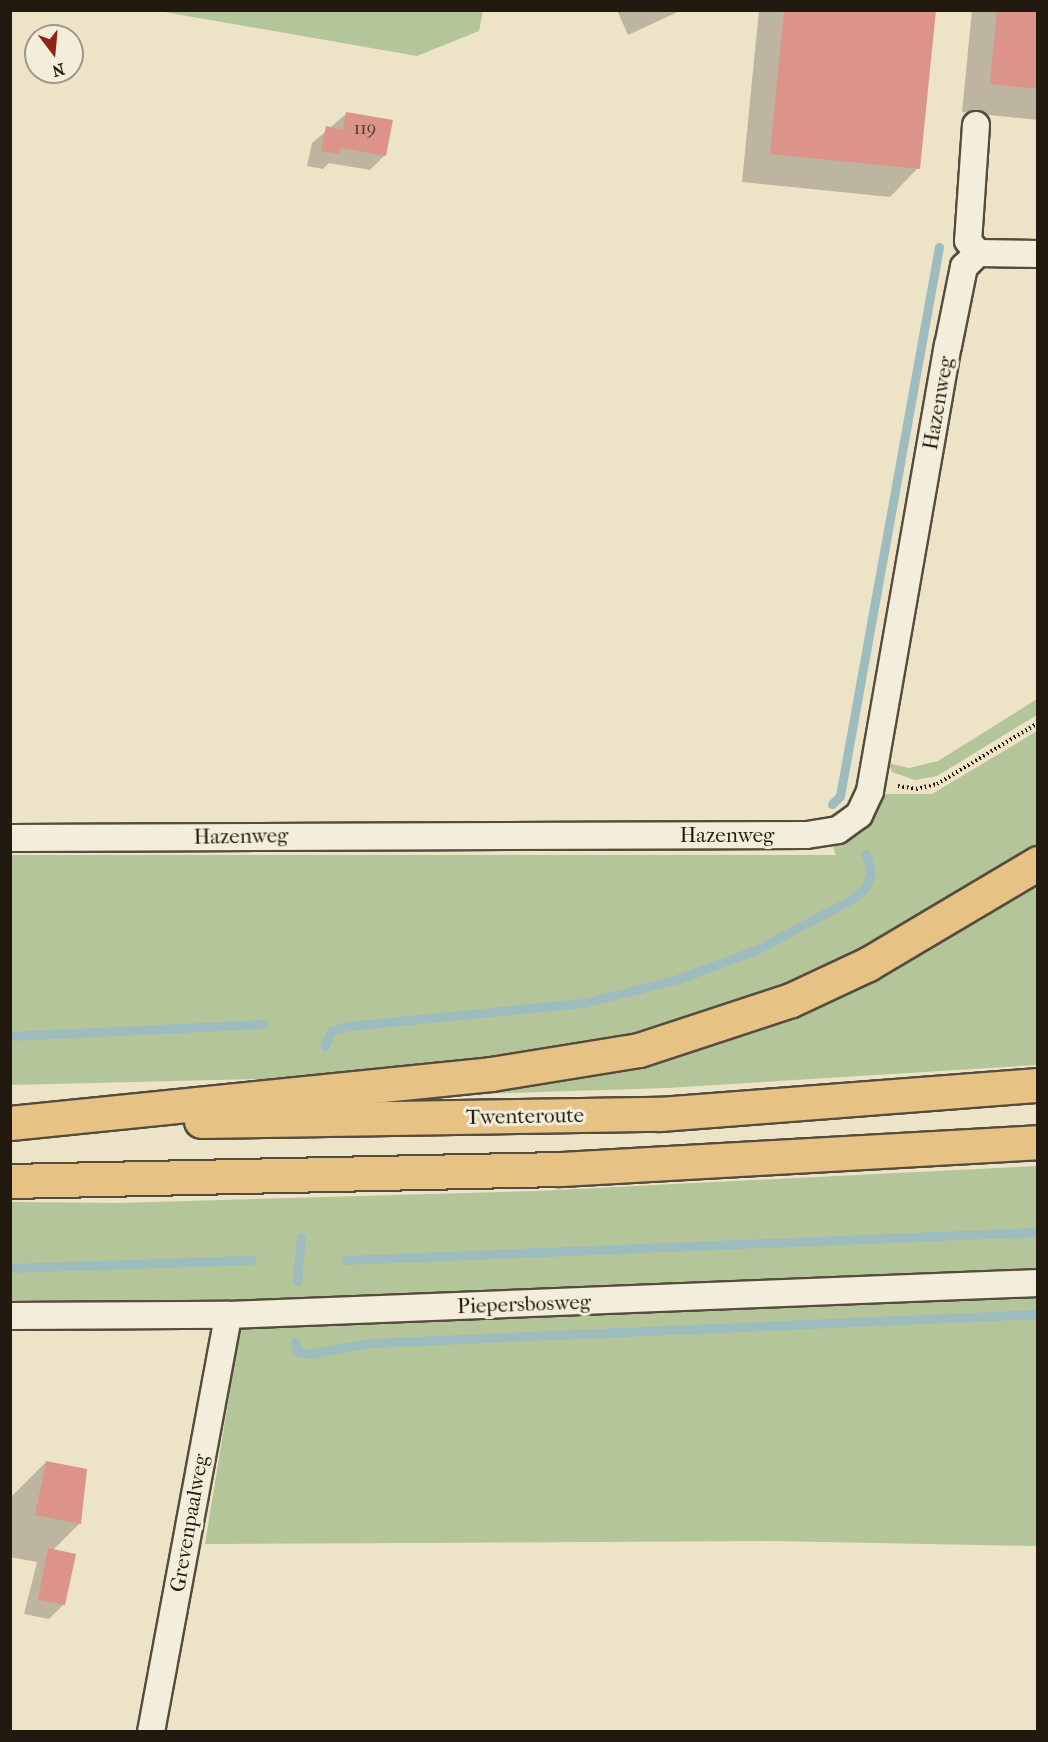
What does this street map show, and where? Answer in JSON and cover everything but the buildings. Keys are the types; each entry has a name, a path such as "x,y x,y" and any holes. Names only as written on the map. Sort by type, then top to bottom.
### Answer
{"highway":[{"path":"10,1124 491,1074 639,1050 730,1022 848,973 1038,863"},
{"name":"Twenteroute","path":"10,1124 660,1114 1038,1085"},
{"path":"10,1181 548,1169 1038,1142"}],"street":[{"path":"976,125 968,241 978,253 1038,254"},
{"name":"Hazenweg","path":"10,838 807,835 838,830 859,815 872,781 964,267 978,253"},
{"name":"Piepersbosweg","path":"10,1316 228,1315 1038,1282"},
{"name":"Grevenpaalweg","path":"151,1731 228,1315"}],"path":[{"path":"872,781 908,789 937,784 1038,723"}],"green space":[{"path":"159,11 483,11 479,31 417,56"},
{"path":"1037,699 1037,715 937,776 915,780 892,772 888,763 909,768 938,761"},
{"path":"1037,731 1037,853 841,964 719,1015 578,1051 301,1078 11,1085 10,855 836,855 832,844 849,839 867,826 883,794 932,794"},
{"path":"1037,874 1037,1065 667,1088 323,1099 640,1061"},
{"path":"1037,1166 1037,1270 227,1303 11,1302 10,1202 118,1203 536,1191"},
{"path":"1037,1290 1037,1546 773,1541 205,1544 231,1384 232,1354 243,1326"}],"waterway":[{"path":"832,804 840,796 939,247"},
{"path":"325,1046 331,1031 348,1026 584,1003 678,979 756,950 854,898 866,887 871,873 866,854"},
{"path":"10,1036 263,1024"},
{"path":"346,1260 1038,1232"},
{"path":"297,1281 301,1237"},
{"path":"10,1268 252,1260"},
{"path":"295,1342 298,1352 308,1354 371,1343 1038,1314"}]}
